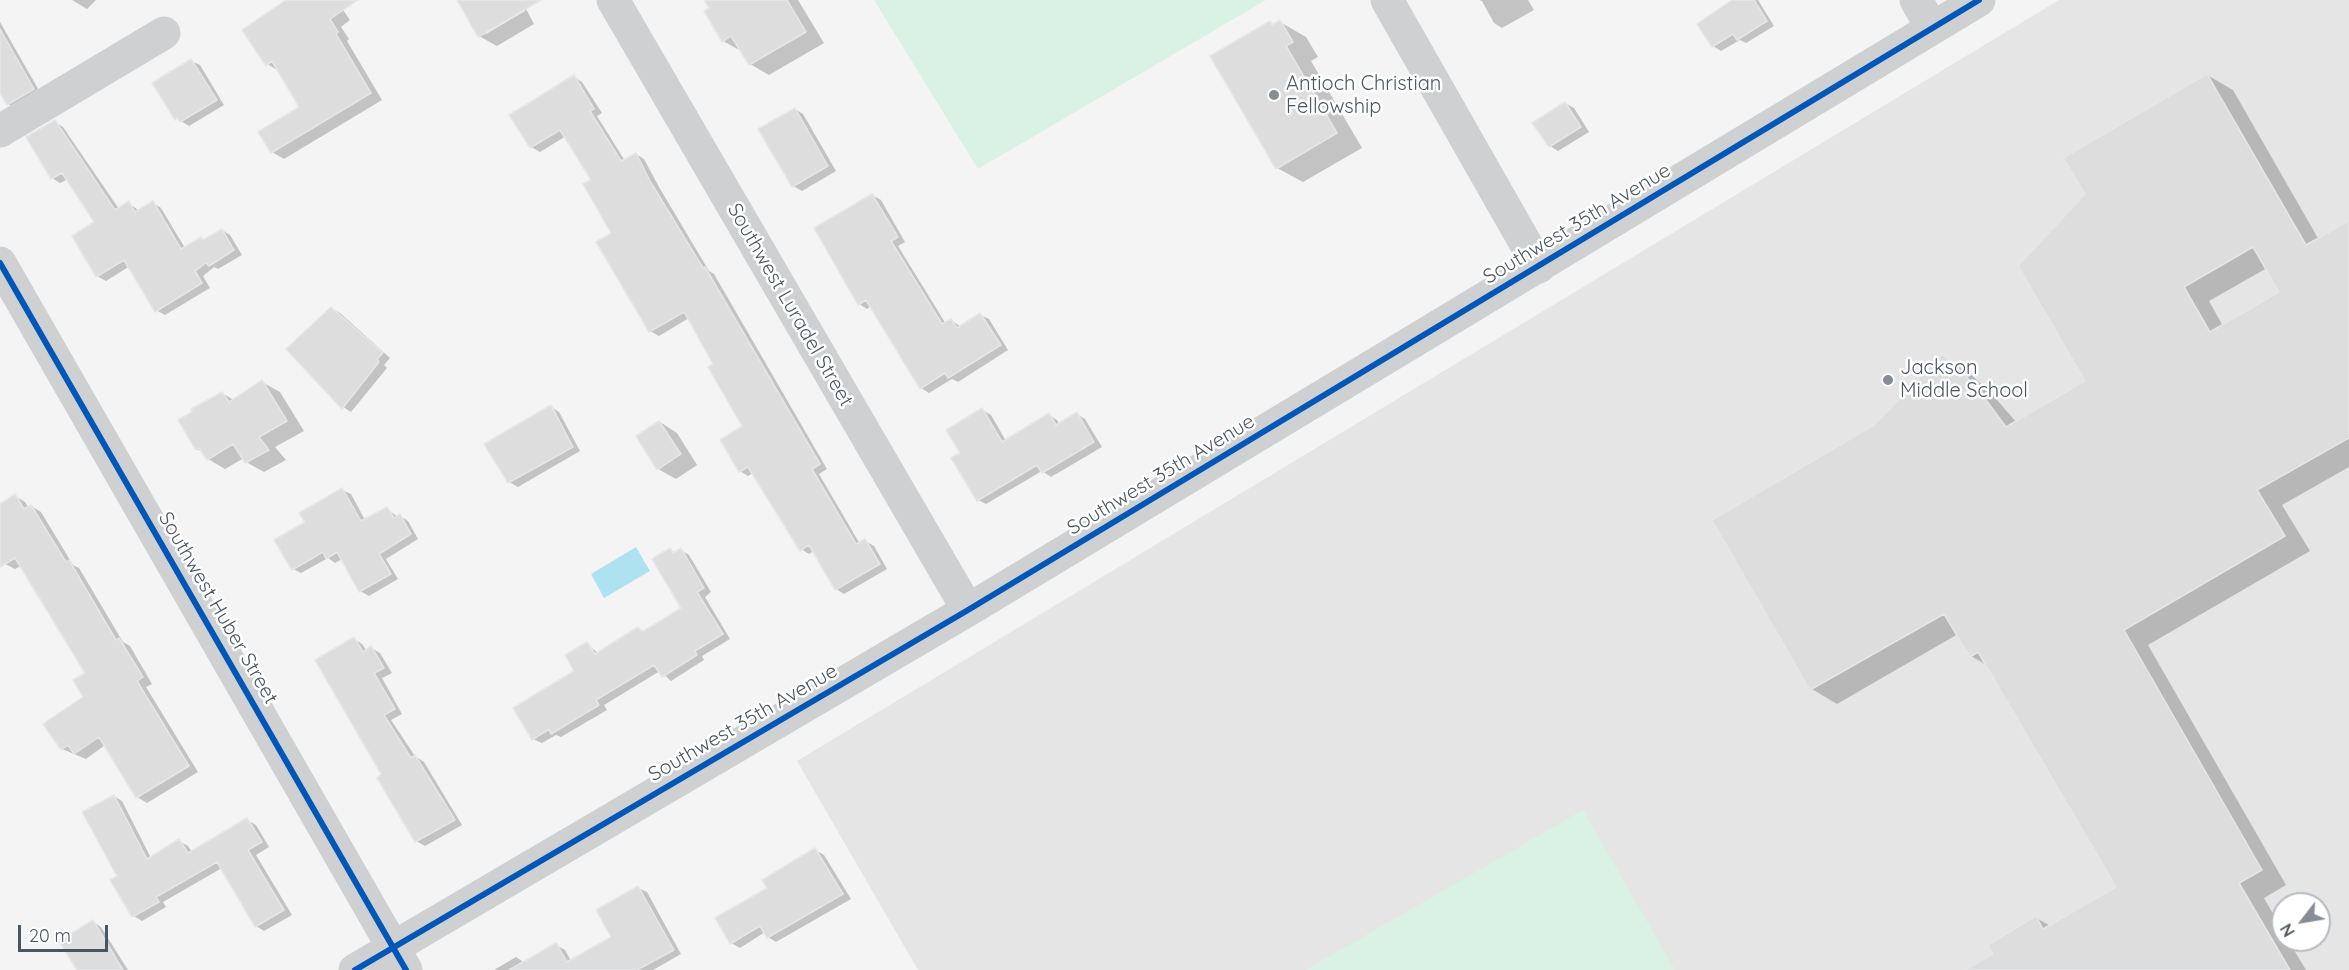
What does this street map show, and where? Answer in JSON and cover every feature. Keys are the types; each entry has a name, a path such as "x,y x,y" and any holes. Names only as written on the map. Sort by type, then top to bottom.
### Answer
{"street":[{"name":"Southwest Luradel Street","path":"613,0 968,610"},
{"path":"1387,0 1539,267"},
{"path":"1916,0 1932,28"},
{"name":"Southwest 35th Avenue","path":"355,970 400,958 968,610 1979,0"},
{"path":"0,131 164,33"},
{"name":"Southwest Huber Street","path":"0,263 400,958"}],"shaded area":[{"name":"Jackson Middle School","path":"2059,0 2349,0 2349,970 918,970 797,761"}],"green space":[{"path":"874,0 1266,0 978,169"},
{"path":"1583,810 1675,970 1306,970"}],"water":[{"path":"636,547 650,571 604,598 591,574"}],"building":[{"path":"286,0 358,0 330,19 338,32 336,34 371,93 271,153 258,132 299,107 272,61 266,66 242,30"},
{"path":"457,0 541,0 478,37"},
{"path":"704,0 787,0 806,32 749,65 731,36 722,42 704,11 709,8"},
{"path":"1732,0 1754,0 1767,21 1737,40 1733,34 1712,47 1697,24"},
{"name":"Antioch Christian Fellowship","path":"1280,20 1293,42 1286,46 1337,133 1276,169 1210,56 1270,21 1272,25"},
{"path":"0,29 34,89 7,105 0,93"},
{"path":"191,59 217,100 180,122 177,118 175,120 152,83"},
{"path":"2207,74 2306,245 2349,221 2349,438 2257,490 2285,536 2124,630 2262,870 2239,883 2271,938 2271,952 2279,952 2290,970 1965,970 1993,954 1988,945 2036,916 2043,929 2116,887 1978,652 1970,657 1944,614 1810,690 1712,520 1874,425 1942,354 1965,375 2006,427 2085,381 2018,266 2085,194 2063,158","holes":["2253,247 2279,292 2210,332 2184,287"]},
{"path":"574,75 594,109 590,111 621,161 636,153 650,181 703,268 705,267 820,464 812,469 856,544 865,539 880,564 835,590 809,545 800,551 748,467 739,472 720,440 742,426 708,367 713,364 684,312 649,332 596,242 611,233 583,184 591,180 560,130 530,148 509,115"},
{"path":"1565,102 1581,127 1549,147 1532,123"},
{"path":"795,108 828,166 792,187 758,129"},
{"path":"55,120 115,210 129,201 135,212 153,201 181,249 201,237 203,240 222,229 234,250 209,266 206,263 195,271 202,283 155,312 124,260 96,277 72,236 94,222 62,173 51,179 26,137"},
{"path":"872,194 898,237 891,241 942,324 951,319 957,328 980,313 1001,345 948,378 945,373 920,389 866,300 858,305 814,228"},
{"path":"331,307 383,353 377,359 379,362 342,409 286,349"},
{"path":"262,380 287,421 259,437 269,450 245,463 233,444 207,460 199,448 196,450 178,420 192,412 191,409 222,392 229,402"},
{"path":"551,405 573,447 508,483 484,444"},
{"path":"982,408 1002,442 1049,413 1056,425 1077,412 1094,442 1042,473 1037,465 977,501 951,458 960,453 946,430"},
{"path":"659,421 681,454 657,470 636,436"},
{"path":"342,488 361,521 387,507 394,518 400,514 411,534 379,554 391,574 359,592 337,552 326,559 323,552 292,570 274,540 305,522 299,513"},
{"path":"15,494 24,509 31,505 66,562 69,560 116,640 119,638 143,677 137,681 189,766 136,798 99,737 74,754 68,745 61,750 43,724 83,697 73,680 85,673 15,558 0,567 0,504"},
{"path":"670,548 673,553 681,548 704,588 697,592 723,634 695,651 697,655 662,677 654,665 596,700 599,705 551,734 549,729 532,740 513,708 574,671 565,655 587,642 595,654 638,627 642,632 681,608 652,559"},
{"path":"354,637 363,652 371,646 384,668 374,673 395,709 384,715 411,758 415,755 455,820 415,842 377,778 381,774 315,660"},
{"path":"114,795 147,859 179,839 188,853 247,818 262,842 248,850 284,910 255,927 217,862 156,897 159,902 132,917 110,880 117,876 82,812"},
{"path":"815,848 843,894 767,938 760,926 730,944 715,918 767,888 762,880"},
{"path":"638,886 674,950 637,970 509,970 556,943 567,962 611,937 596,910"},
{"path":"93,920 123,970 77,970 59,941"}],"cycle path":[{"path":"355,970 968,610 1979,0"},
{"path":"0,263 406,970"}],"place":[{"name":"Antioch Christian Fellowship","path":"1274,95"},
{"name":"Jackson Middle School","path":"1888,380"}]}
